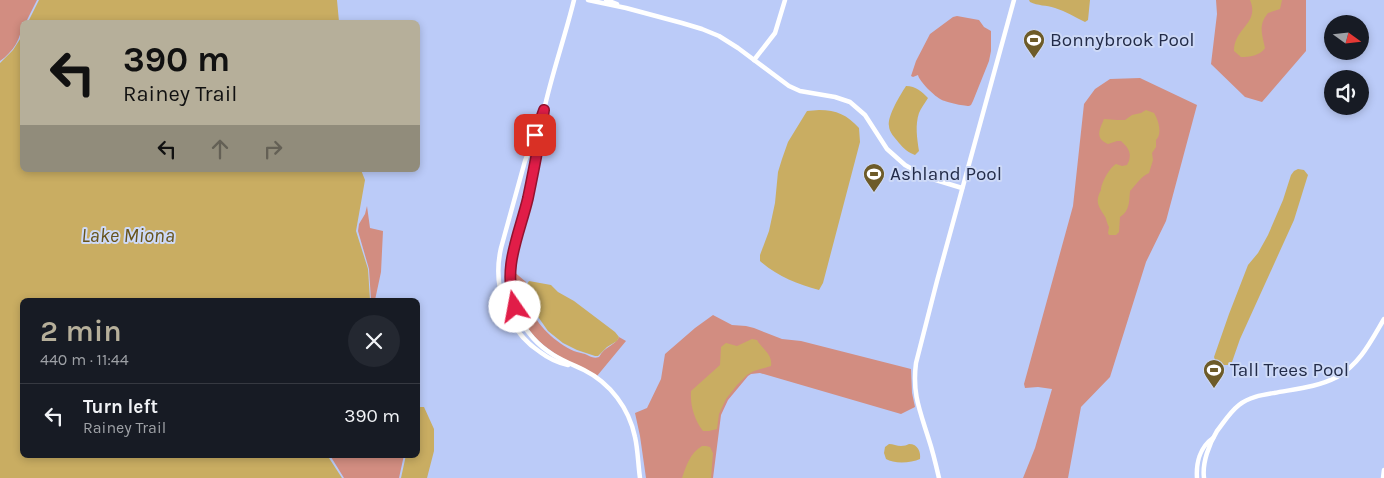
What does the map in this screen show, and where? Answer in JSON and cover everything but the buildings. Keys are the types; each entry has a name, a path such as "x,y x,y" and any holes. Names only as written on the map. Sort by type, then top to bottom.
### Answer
{"street":[{"path":"570,364 562,364 546,356 519,333 509,318 499,284 499,260 525,161 544,110 574,0"},
{"path":"588,0 626,8 711,32 734,45 795,89 850,102 869,119 887,149 905,165 926,177 962,188"},
{"path":"606,0 626,8"},
{"path":"754,60 775,33 785,0"},
{"path":"939,478 929,440 917,406 914,374 937,281 1014,0"},
{"path":"544,110 535,167 512,256 510,286 513,301 517,313 529,334 538,343 550,353 598,378 623,405 635,434 640,478"},
{"path":"1204,478 1205,464 1214,437 1232,411 1244,401 1262,395 1312,386 1326,382 1344,373 1362,356 1384,319"},
{"path":"1197,478 1198,462 1203,447 1214,437"},
{"path":"1198,462 1205,464"},
{"path":"1383,478 1384,470"}],"shaded area":[{"path":"0,0 37,0 27,20 20,20 20,34 16,44 0,61"},
{"path":"1216,0 1306,0 1306,51 1262,102 1245,97 1211,64 1217,14"},
{"path":"957,16 979,20 984,27 991,31 989,61 973,101 969,106 942,100 928,89 918,75 911,76 916,61 930,34"},
{"path":"1140,78 1197,105 1166,221 1146,262 1110,377 1081,407 1068,478 1023,478 1035,448 1052,389 1025,388 1024,384 1073,206 1084,104 1095,89 1110,79"},
{"path":"367,206 370,228 383,231 381,272 375,298 371,298 369,269 358,231 359,224"},
{"path":"512,270 526,282 525,287 531,309 539,323 564,346 597,358 619,337 626,341 597,376 562,358 535,337 525,324 518,309 513,291"},
{"path":"713,315 732,325 754,328 782,339 801,341 911,369 912,393 915,407 901,414 760,373 751,374 728,400 721,415 713,478 646,478 635,413 647,408 661,379 665,354"},
{"path":"332,458 403,458 399,478 344,478"}],"water":[{"path":"39,0 337,0 339,20 29,20"},
{"path":"1029,0 1090,0 1088,20 1085,22 1059,9 1033,3"},
{"path":"1250,0 1282,0 1280,9 1268,13 1263,22 1262,30 1265,48 1263,51 1251,56 1241,57 1234,51 1235,43 1252,15"},
{"name":"Lake Miona","path":"20,39 20,172 362,172 365,180 356,231 368,269 370,298 20,298 20,458 329,458 342,478 0,478 0,63 13,50"},
{"path":"906,86 916,88 928,98 920,111 917,122 919,151 915,155 902,147 889,128 892,111"},
{"path":"1146,110 1154,113 1159,126 1156,147 1152,153 1153,160 1149,173 1141,178 1130,191 1126,212 1120,217 1119,232 1116,235 1109,235 1109,227 1099,206 1098,197 1104,179 1111,168 1116,164 1127,165 1130,155 1128,149 1121,141 1108,144 1101,139 1099,133 1104,119 1125,120 1132,115"},
{"path":"807,111 836,112 850,120 859,128 860,142 823,283 819,290 795,282 773,271 760,261 760,255 769,231 775,203 778,172 788,142"},
{"path":"1298,169 1304,170 1308,175 1294,220 1240,339 1232,362 1228,365 1220,365 1214,357 1248,265 1258,253 1268,235 1291,175"},
{"path":"529,281 551,285 615,332 619,337 617,341 598,356 577,350 563,343 548,331 534,311 526,286"},
{"path":"752,339 757,340 769,355 771,366 747,375 726,399 719,414 717,429 703,431 693,412 691,391 720,365 721,347 726,343 737,346"},
{"path":"420,407 424,407 434,429 434,451 427,478 401,478 405,458 420,458"},
{"path":"889,444 901,446 915,445 919,451 920,459 893,462 886,459 885,447"},
{"path":"702,446 710,447 713,453 711,478 682,478 691,456"}],"place":[{"name":"Bonnybrook Pool","path":"1034,59"},
{"name":"Ashland Pool","path":"874,193"},
{"name":"Tall Trees Pool","path":"1214,389"}],"route":[{"path":"515,307 510,286 510,265 535,167 544,110 535,135"}]}
